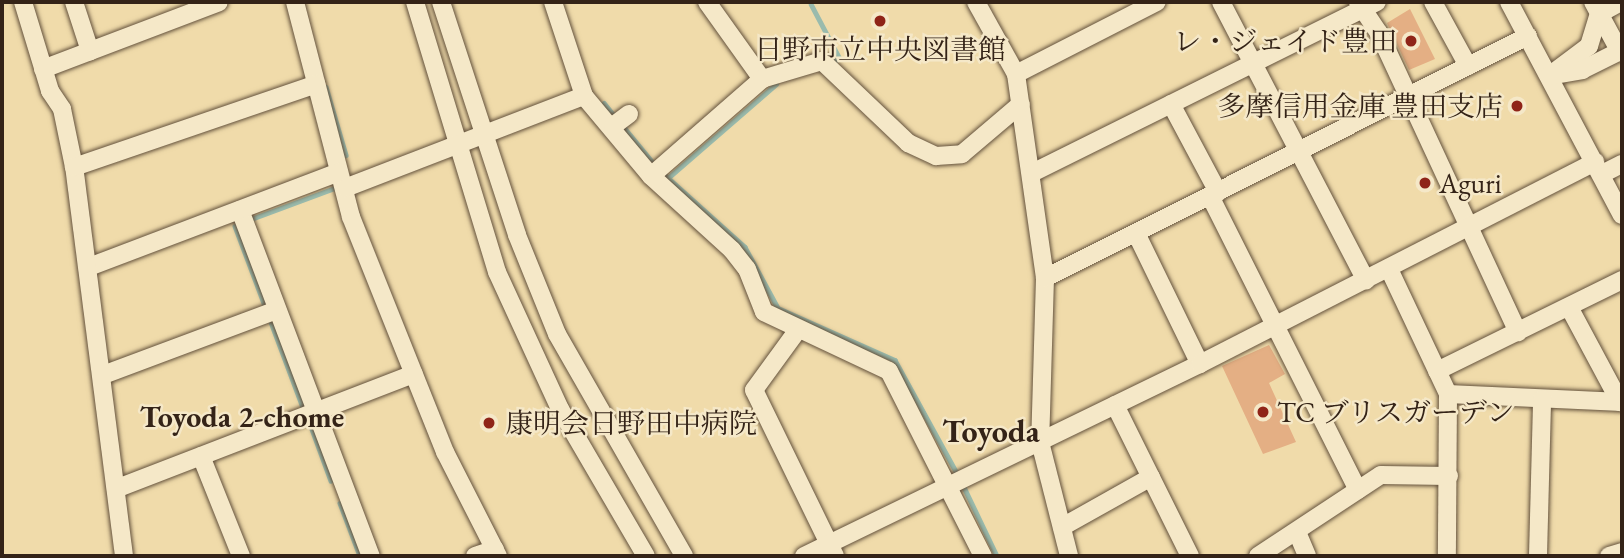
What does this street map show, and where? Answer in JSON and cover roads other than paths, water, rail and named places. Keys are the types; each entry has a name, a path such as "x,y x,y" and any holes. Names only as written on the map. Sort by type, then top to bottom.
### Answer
{"street":[{"path":"23,2 43,69 62,109 74,167 118,488 124,556"},
{"path":"74,2 74,13 90,51"},
{"path":"43,69 219,2"},
{"path":"295,2 351,217 445,452 496,553 475,556"},
{"path":"415,2 455,145 528,346 646,556"},
{"path":"441,2 484,135 557,334 684,556"},
{"path":"554,2 584,96 621,121 651,176 732,250 747,269 764,312 797,331 889,371 951,485 983,556"},
{"path":"707,2 762,79"},
{"path":"976,2 1017,74 1045,278 1040,442 1069,556"},
{"path":"1221,2 1366,280"},
{"path":"1433,2 1468,66"},
{"path":"1509,2 1622,215"},
{"path":"1596,8 1621,2"},
{"path":"1017,74 1148,4"},
{"path":"1032,173 1366,4 1518,332"},
{"path":"1549,76 1589,46 1596,8"},
{"path":"1549,76 1582,70 1621,51 1596,8"},
{"path":"1045,278 1528,36"},
{"path":"651,176 762,79 822,61 908,143 936,156 962,154 1021,104"},
{"path":"74,167 316,84"},
{"path":"89,267 240,210 455,145 584,96"},
{"path":"1171,104 1275,325 1358,491"},
{"path":"804,556 832,550 951,485 1200,364 1471,227 1598,168 1622,164"},
{"path":"240,210 371,556"},
{"path":"1136,233 1200,364"},
{"path":"1389,269 1448,394 1447,556"},
{"path":"1437,371 1622,280"},
{"path":"1569,307 1621,402"},
{"path":"103,375 277,310"},
{"path":"797,331 754,390 832,550"},
{"path":"118,488 414,374"},
{"path":"1448,394 1621,402"},
{"path":"1538,556 1542,399"},
{"path":"1115,405 1190,556"},
{"path":"201,456 240,556"},
{"path":"1258,556 1381,475 1449,476"},
{"path":"1062,527 1151,477"},
{"path":"1297,532 1307,556"},
{"path":"1609,556 1622,552"}],"waterway":[{"path":"811,4 840,59 830,63"},
{"path":"668,178 776,84"},
{"path":"326,87 346,155"},
{"path":"604,103 616,118"},
{"path":"622,125 654,164"},
{"path":"666,176 745,247 778,308 895,360 959,477"},
{"path":"254,218 340,186"},
{"path":"235,226 264,303"},
{"path":"271,322 302,405"},
{"path":"312,429 331,481"},
{"path":"963,485 997,556"},
{"path":"340,503 360,556"}],"place":[{"name":"日野市立中央図書館","path":"880,21"},
{"name":"レ・ジェイド豊田","path":"1411,41"},
{"name":"多摩信用金庫 豊田支店","path":"1517,106"},
{"name":"Aguri","path":"1425,183"},
{"name":"TC ブリスガーデン","path":"1263,412"},
{"name":"康明会日野田中病院","path":"489,423"}],"district":[{"name":"Toyoda 2-chome","path":"242,417"},
{"name":"Toyoda","path":"991,431"}]}
